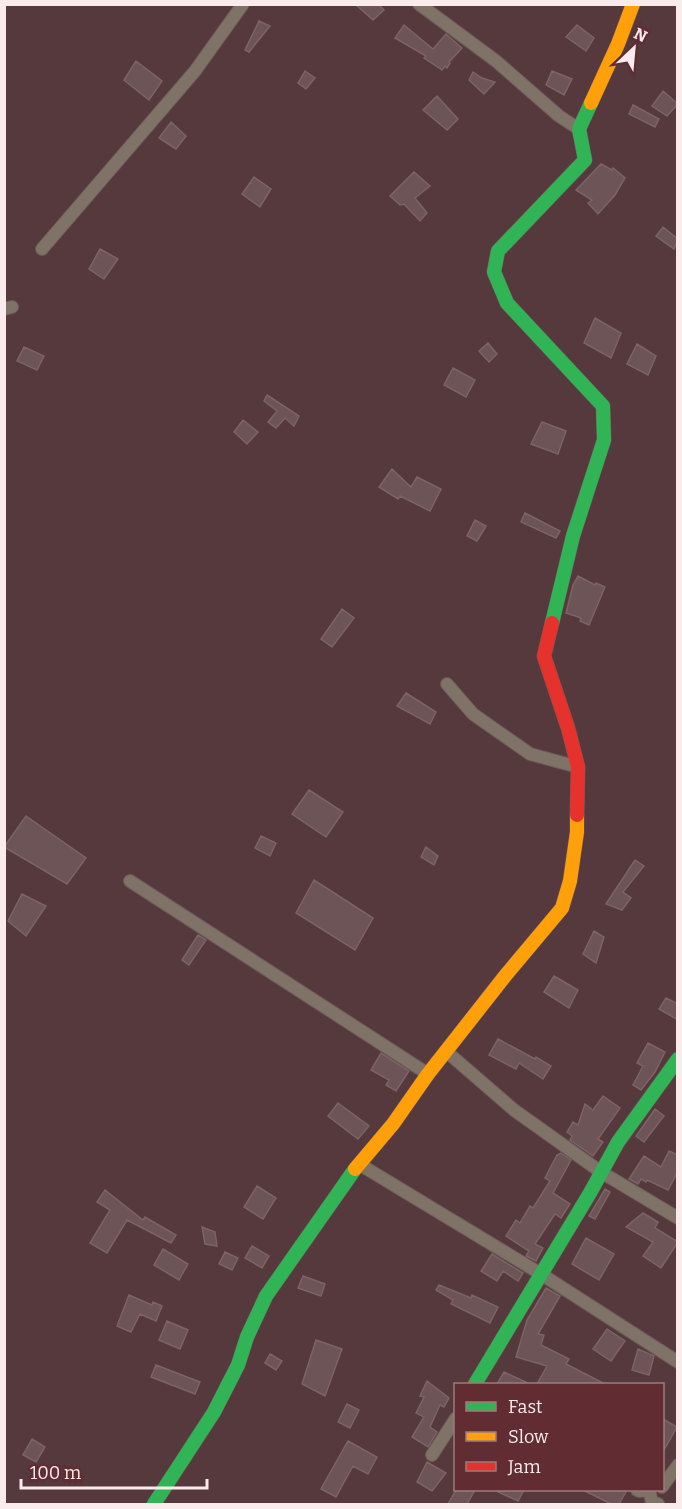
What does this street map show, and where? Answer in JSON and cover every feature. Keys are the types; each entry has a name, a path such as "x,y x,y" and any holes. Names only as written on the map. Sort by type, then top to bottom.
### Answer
{"street":[{"path":"42,249 195,71 243,4"},
{"path":"419,4 496,61 559,116 579,129"},
{"path":"154,1504 214,1412 238,1365 247,1337 267,1296 359,1164 393,1124 428,1074 447,1053 505,976 562,908 570,881 577,832 578,767 568,728 544,656 573,537 604,440 603,406 507,303 494,272 498,251 585,160 579,129 618,44 633,4"},
{"path":"447,684 473,714 530,754 578,767"},
{"path":"130,881 428,1074"},
{"path":"447,1053 514,1110 601,1172 678,1218"},
{"path":"476,1383 590,1193 618,1142 678,1059"},
{"path":"359,1164 541,1274 678,1362"},
{"path":"432,1455 454,1421"},
{"path":"664,1485 678,1465"}],"building":[{"path":"355,4 378,4 384,10 373,20"},
{"path":"259,21 270,26 249,52 245,50"},
{"path":"404,25 433,49 446,34 462,48 449,62 447,68 445,66 442,70 424,58 426,56 395,38"},
{"path":"577,25 594,38 586,51 566,37"},
{"path":"136,61 162,81 149,100 124,80"},
{"path":"305,71 315,78 306,89 298,83"},
{"path":"552,71 572,79 564,95 546,85"},
{"path":"473,72 495,82 484,94 469,80"},
{"path":"663,91 678,104 667,116 652,106"},
{"path":"437,96 458,119 447,130 423,110"},
{"path":"633,105 659,119 655,127 629,114"},
{"path":"171,122 186,136 176,149 159,138"},
{"path":"601,164 612,170 613,168 625,178 615,195 598,214 588,203 592,200 576,190"},
{"path":"414,172 430,186 415,198 427,213 420,221 404,204 400,205 390,196"},
{"path":"254,177 271,189 260,207 242,194"},
{"path":"663,227 678,239 674,249 656,236"},
{"path":"100,249 118,259 104,279 89,269"},
{"path":"595,318 621,333 611,358 584,343"},
{"path":"488,343 497,354 489,362 479,351"},
{"path":"637,344 656,356 648,375 627,364"},
{"path":"24,347 44,356 37,370 17,361"},
{"path":"453,368 475,380 466,397 444,385"},
{"path":"267,395 299,416 294,426 285,418 276,428 268,422 277,411 264,401"},
{"path":"243,420 258,432 247,444 234,432"},
{"path":"542,422 566,431 558,454 531,444"},
{"path":"392,469 411,487 417,477 441,489 430,511 400,496 398,499 379,487"},
{"path":"525,513 560,531 556,538 521,522"},
{"path":"475,520 486,526 477,541 467,536"},
{"path":"578,576 595,585 596,583 605,587 589,625 580,621 581,618 566,613 573,585"},
{"path":"342,609 354,618 332,647 321,639"},
{"path":"406,693 436,712 430,724 397,706"},
{"path":"309,790 343,812 326,837 292,814"},
{"path":"26,816 86,858 67,884 4,847"},
{"path":"261,836 276,843 270,856 255,848"},
{"path":"426,847 438,856 434,865 421,857"},
{"path":"635,860 644,866 623,892 631,898 622,910 606,904"},
{"path":"314,880 373,918 355,950 296,913"},
{"path":"22,894 46,906 26,936 8,921"},
{"path":"594,931 604,937 596,963 583,954"},
{"path":"198,935 206,940 189,965 182,960"},
{"path":"554,976 578,990 569,1008 544,992"},
{"path":"666,998 678,1004 678,1020 659,1009"},
{"path":"498,1039 551,1066 543,1079 519,1063 516,1069 489,1055"},
{"path":"648,1043 665,1052 655,1072 641,1090 633,1085 643,1066 637,1063"},
{"path":"381,1053 409,1071 396,1091 386,1085 389,1080 371,1070"},
{"path":"603,1096 620,1108 598,1139 603,1142 593,1156 570,1140 572,1136 567,1132 573,1122 578,1125 585,1104 593,1110"},
{"path":"338,1103 369,1126 358,1139 328,1116"},
{"path":"655,1109 664,1116 644,1142 636,1136"},
{"path":"669,1151 678,1155 678,1171 668,1190 647,1180 646,1182 641,1179 638,1184 629,1179 644,1156 661,1167"},
{"path":"561,1153 571,1160 553,1193 570,1204 561,1218 555,1214 535,1244 543,1248 536,1261 526,1256 529,1251 506,1236 516,1220 520,1223 530,1206 533,1208 550,1181 545,1178 557,1155"},
{"path":"257,1186 276,1198 263,1219 244,1207"},
{"path":"605,1189 610,1192 595,1219 589,1216"},
{"path":"105,1190 143,1220 145,1217 176,1235 171,1243 127,1220 107,1253 90,1243 110,1210 97,1202"},
{"path":"643,1213 658,1222 655,1228 678,1242 661,1268 643,1256 653,1242 626,1227"},
{"path":"202,1227 215,1232 217,1246 205,1244"},
{"path":"586,1238 614,1254 599,1280 572,1264"},
{"path":"252,1246 269,1256 262,1268 245,1258"},
{"path":"163,1249 188,1264 179,1280 154,1265"},
{"path":"225,1252 238,1258 232,1270 219,1264"},
{"path":"492,1254 523,1273 518,1281 503,1271 497,1281 481,1271"},
{"path":"303,1276 325,1284 321,1296 298,1288"},
{"path":"439,1285 471,1298 472,1295 498,1307 490,1323 451,1304 453,1300 436,1290"},
{"path":"546,1288 560,1296 538,1334 544,1335 541,1345 569,1359 566,1364 603,1383 538,1383 547,1366 516,1357 527,1320"},
{"path":"129,1295 152,1305 153,1302 162,1306 156,1321 140,1314 131,1332 117,1326"},
{"path":"167,1321 188,1330 180,1349 159,1340"},
{"path":"607,1329 625,1341 611,1361 593,1349"},
{"path":"316,1340 342,1349 325,1396 302,1384"},
{"path":"638,1349 654,1356 649,1375 632,1370"},
{"path":"270,1354 282,1361 276,1370 265,1363"},
{"path":"156,1365 200,1382 195,1394 151,1377"},
{"path":"504,1372 528,1383 498,1383"},
{"path":"427,1381 449,1398 444,1407 440,1405 430,1427 437,1432 428,1447 412,1437 424,1417 416,1413 424,1397 420,1396"},
{"path":"347,1404 359,1410 350,1428 338,1422"},
{"path":"664,1420 677,1427 664,1450"},
{"path":"32,1439 45,1447 36,1462 23,1455"},
{"path":"348,1441 377,1457 368,1474 353,1466 336,1497 321,1489"},
{"path":"427,1462 446,1473 432,1491 417,1482"},
{"path":"455,1491 474,1491 467,1504 448,1504"},
{"path":"496,1491 523,1491 518,1501"},
{"path":"585,1491 626,1491 619,1504 611,1504"}],"traffic: fast":[{"path":"552,623 573,536 604,440 603,406 507,303 494,272 498,251 585,160 579,129 591,103"},
{"path":"476,1383 590,1193 618,1142 678,1059"},
{"path":"154,1504 214,1412 238,1365 247,1337 266,1296 355,1169"}],"traffic: slow":[{"path":"591,103 618,44 633,4"},
{"path":"355,1169 393,1124 428,1074 505,976 562,908 570,881 577,815"}],"traffic: jam":[{"path":"552,623 544,656 568,728 578,767 577,815"}]}
